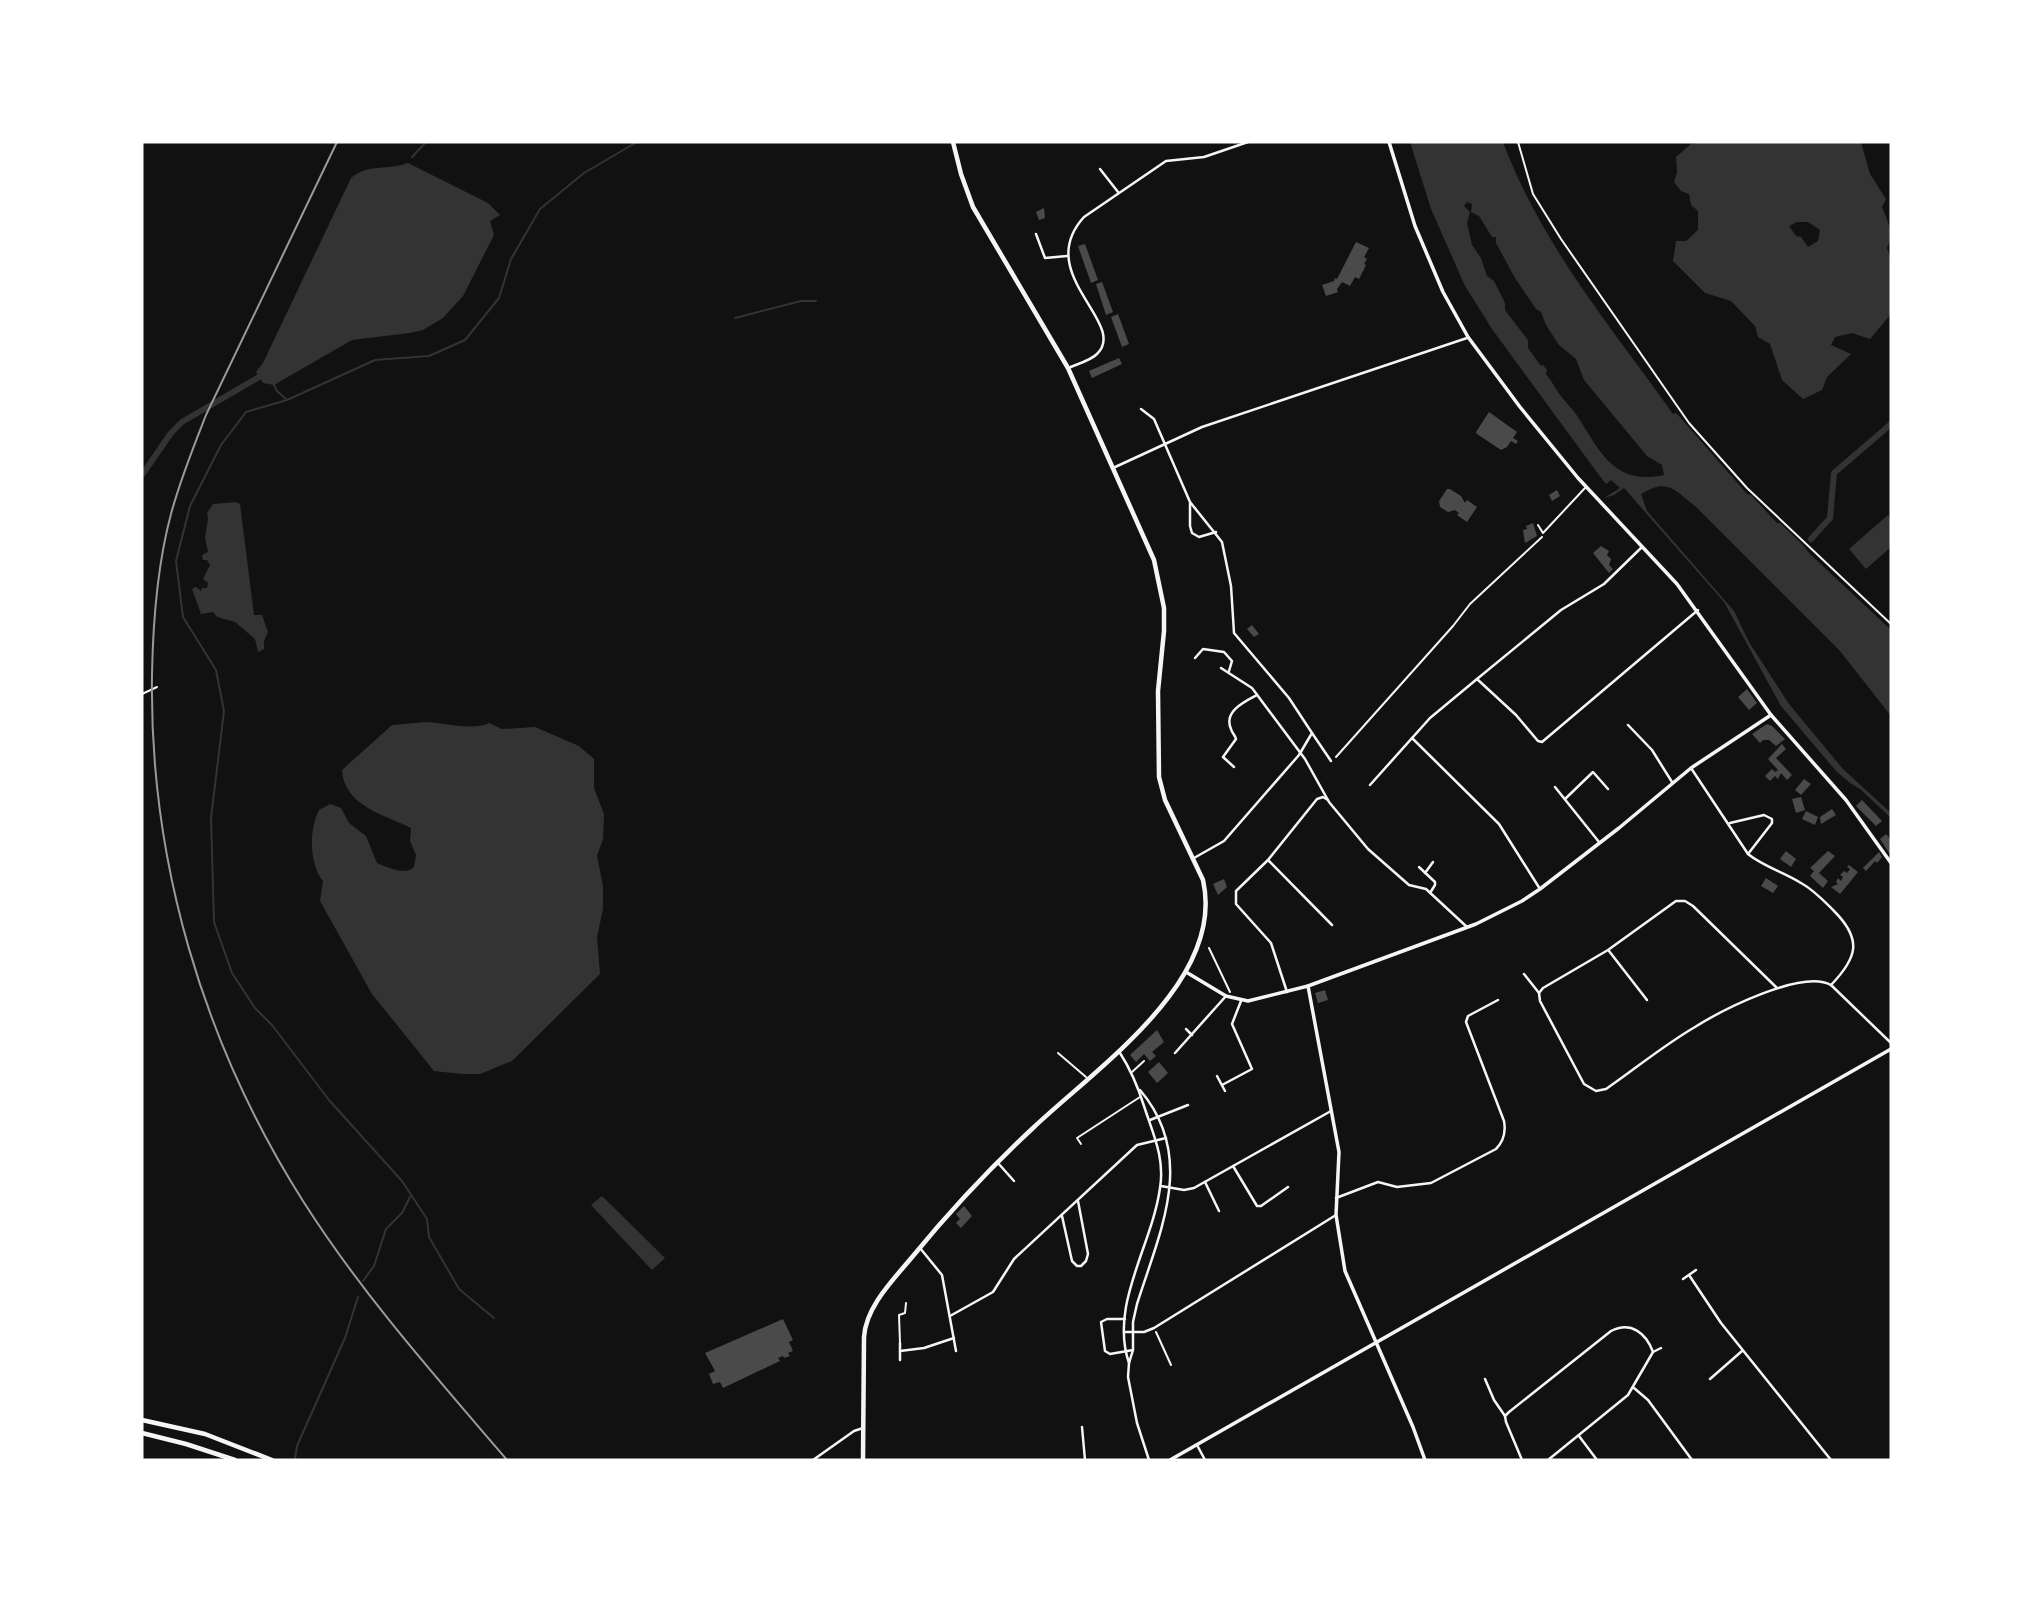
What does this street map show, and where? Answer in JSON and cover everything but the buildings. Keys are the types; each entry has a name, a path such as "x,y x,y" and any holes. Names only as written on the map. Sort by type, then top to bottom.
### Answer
{"highway":[{"path":"863,1460 866,1324 885,1291 997,1162 1158,1011 1186,972 1206,915 1206,894 1194,858 1168,807 1159,777 1158,691 1164,631 1161,590 1150,548 1068,368 974,206 961,174 953,142"},
{"path":"142,1420 205,1434 272,1460"},
{"path":"142,1433 235,1460"}],"street":[{"path":"1068,368 1096,356 1102,349 1104,338 1101,326 1072,275 1068,256 1077,225 1118,192 1166,161 1204,157 1248,142"},
{"path":"1389,142 1415,226 1443,292 1468,337 1520,407 1586,487 1698,610 1771,715 1854,810 1891,863"},
{"path":"1100,169 1118,192"},
{"path":"1036,234 1045,258 1068,256"},
{"path":"1113,468 1165,442 1239,413 1468,337"},
{"path":"1141,409 1154,419 1190,502 1222,542 1228,564 1234,633 1289,698 1331,761"},
{"path":"1190,502 1192,533 1199,537 1216,532"},
{"path":"1370,785 1430,718 1561,610 1604,584 1643,547"},
{"path":"1477,679 1542,742 1698,610"},
{"path":"1195,658 1203,649 1203,640"},
{"path":"1203,649 1224,652 1232,661 1229,671"},
{"path":"1221,668 1252,688 1306,759 1329,802"},
{"path":"1234,767 1223,757 1236,739 1231,729 1231,718 1236,707 1257,695"},
{"path":"1186,972 1241,1001 1308,986 1502,912 1540,889 1600,844 1691,768 1771,715"},
{"path":"1628,725 1652,750 1672,782"},
{"path":"1194,858 1224,841 1300,753 1312,733"},
{"path":"1412,738 1499,824 1540,889"},
{"path":"1691,768 1748,854 1756,861 1804,884 1820,896 1850,930 1854,942 1852,956 1831,985"},
{"path":"1565,799 1593,772 1608,789"},
{"path":"1555,787 1600,844"},
{"path":"1287,992 1271,943 1234,900 1236,891 1268,860 1317,799 1323,797 1329,802 1368,849 1409,885 1423,888 1430,893 1467,927"},
{"path":"1729,824 1764,815 1772,819 1772,823 1748,854"},
{"path":"1268,860 1332,925"},
{"path":"1425,873 1433,862"},
{"path":"1419,867 1434,882 1435,886 1430,893"},
{"path":"1539,993 1543,988 1608,950 1676,901 1685,901 1693,906 1777,988"},
{"path":"1608,950 1647,1000"},
{"path":"1524,974 1539,993 1540,1001 1584,1084 1596,1091 1606,1089 1695,1027 1777,988 1811,981 1823,981 1831,985 1891,1043"},
{"path":"1308,986 1339,1152 1336,1215 1345,1271 1425,1460"},
{"path":"1175,1053 1228,994"},
{"path":"1336,1198 1378,1182 1397,1187 1431,1183 1501,1144 1506,1129 1504,1121 1466,1022 1468,1016 1498,1000"},
{"path":"1241,1001 1232,1024 1255,1075"},
{"path":"1186,1029 1192,1035"},
{"path":"1170,1460 1891,1049"},
{"path":"1118,1050 1140,1090 1157,1140 1161,1163 1161,1186 1156,1210 1127,1303 1124,1325 1132,1400 1149,1460"},
{"path":"1222,1084 1252,1069"},
{"path":"1217,1076 1225,1091"},
{"path":"1129,1363 1133,1350 1133,1322 1171,1189 1171,1163 1166,1138 1151,1103 1140,1090"},
{"path":"1150,1120 1188,1105"},
{"path":"1161,1186 1184,1190 1205,1182 1331,1111"},
{"path":"950,1316 993,1292 1014,1259 1137,1145 1166,1138"},
{"path":"997,1162 1014,1181"},
{"path":"1233,1166 1257,1206 1288,1187"},
{"path":"1205,1182 1219,1211"},
{"path":"1062,1216 1072,1261 1081,1266 1088,1254 1078,1201"},
{"path":"1125,1332 1147,1332 1336,1215"},
{"path":"920,1248 941,1270 956,1352"},
{"path":"1683,1279 1696,1270"},
{"path":"1689,1275 1721,1323 1831,1460"},
{"path":"1133,1322 1107,1319 1101,1323 1106,1353 1133,1350"},
{"path":"1505,1416 1618,1328 1637,1329 1650,1342 1653,1352"},
{"path":"900,1351 924,1348 954,1338"},
{"path":"900,1343 900,1360"},
{"path":"1548,1460 1634,1388 1653,1352 1661,1348"},
{"path":"1710,1378 1743,1351"},
{"path":"1485,1379 1493,1400 1505,1416 1522,1460"},
{"path":"1634,1388 1648,1400 1692,1460"},
{"path":"813,1460 863,1427"},
{"path":"1082,1427 1085,1460"},
{"path":"1579,1436 1597,1460"},
{"path":"1197,1445 1205,1460"}],"lane":[{"path":"1538,524 1543,533 1586,487"},
{"path":"1058,1053 1087,1078"},
{"path":"1131,1072 1144,1060"},
{"path":"1081,1144 1077,1138 1142,1096"},
{"path":"900,1343 898,1320 899,1315 905,1313 906,1303"}],"path":[{"path":"1518,142 1533,194 1561,239 1689,423 1747,488 1891,624"},
{"path":"1331,761 1470,604 1542,538"},
{"path":"142,694 157,687"},
{"path":"1209,948 1228,994"},
{"path":"1154,1328 1171,1365"}],"shaded area":[{"path":"1410,142 1503,142 1537,216 1557,250 1673,414 1679,416 1747,494 1891,630 1891,716 1840,651 1695,506 1664,486 1641,494 1647,511 1734,611 1749,642 1789,704 1843,769 1891,813 1891,818 1836,771 1781,706 1724,602 1624,488 1604,498 1620,488 1611,480 1606,484 1492,329 1465,286 1431,209","holes":["1467,202 1472,204 1471,212 1479,216 1492,237 1496,237 1496,243 1515,278 1536,309 1541,312 1559,345 1576,359 1584,380 1647,456 1662,465 1664,475 1633,476 1621,471 1602,454 1558,392 1546,374 1547,370 1528,348 1528,340 1505,310 1505,303 1494,281 1487,276 1481,258 1472,245 1467,223 1470,212 1464,206"]},
{"path":"1861,142 1870,174 1886,199 1882,207 1890,232 1887,248 1891,260 1891,314 1870,339 1852,333 1835,337 1831,345 1851,354 1827,377 1822,390 1803,399 1782,380 1770,344 1758,337 1755,326 1731,301 1705,293 1673,261 1676,241 1686,241 1698,230 1698,211 1691,205 1689,194 1681,191 1674,182 1677,172 1676,157 1691,144","holes":["1797,222 1808,222 1820,230 1818,241 1808,247 1789,226"]},
{"path":"408,163 488,203 500,215 490,221 494,235 463,296 443,318 423,330 352,340 274,385 263,383 256,372 263,363 351,178 364,170"},
{"path":"213,504 240,504 254,615 262,615 268,632 264,649 258,652 255,639 235,622 217,617 213,612 201,614 192,589 196,587 201,591 202,588 207,588 208,583 203,579 210,565 207,560 203,560 202,555 208,552 205,538 207,513"},
{"path":"1888,515 1891,519 1891,547 1866,569 1849,549"},
{"path":"427,722 467,726 489,723 502,729 535,727 579,746 594,759 594,788 604,814 603,839 597,856 603,886 603,909 597,937 600,974 512,1061 480,1074 434,1071 372,994 320,901 323,881 313,856 313,827 319,810 330,804 341,808 349,823 366,836 377,863 401,871 414,867 416,855 410,841 411,828 358,801 344,782 342,770 392,725"},
{"path":"602,1196 665,1258 652,1270 591,1205"}],"waterway":[{"path":"412,157 426,142"},
{"path":"494,1318 459,1289 429,1237 427,1219 402,1181 329,1100 272,1025 255,1008 232,973 214,922 211,818 224,711 216,670 183,617 176,561 190,506 221,445 246,412 287,400 375,360 429,356 465,340 499,298 511,259 540,209 584,173 637,142"},
{"path":"735,318 801,301 816,301"},
{"path":"142,475 171,433 182,422 259,377"},
{"path":"274,385 287,400"},
{"path":"1811,539 1830,518 1834,473 1891,424"},
{"path":"363,1281 374,1266 386,1229 402,1213 410,1197"},
{"path":"295,1459 297,1446 345,1338 358,1297"}],"railway":[{"path":"337,142 206,415 171,514 159,574 152,674 160,813 172,881 210,1014 268,1141 303,1201 350,1269 400,1334 507,1460"}]}
